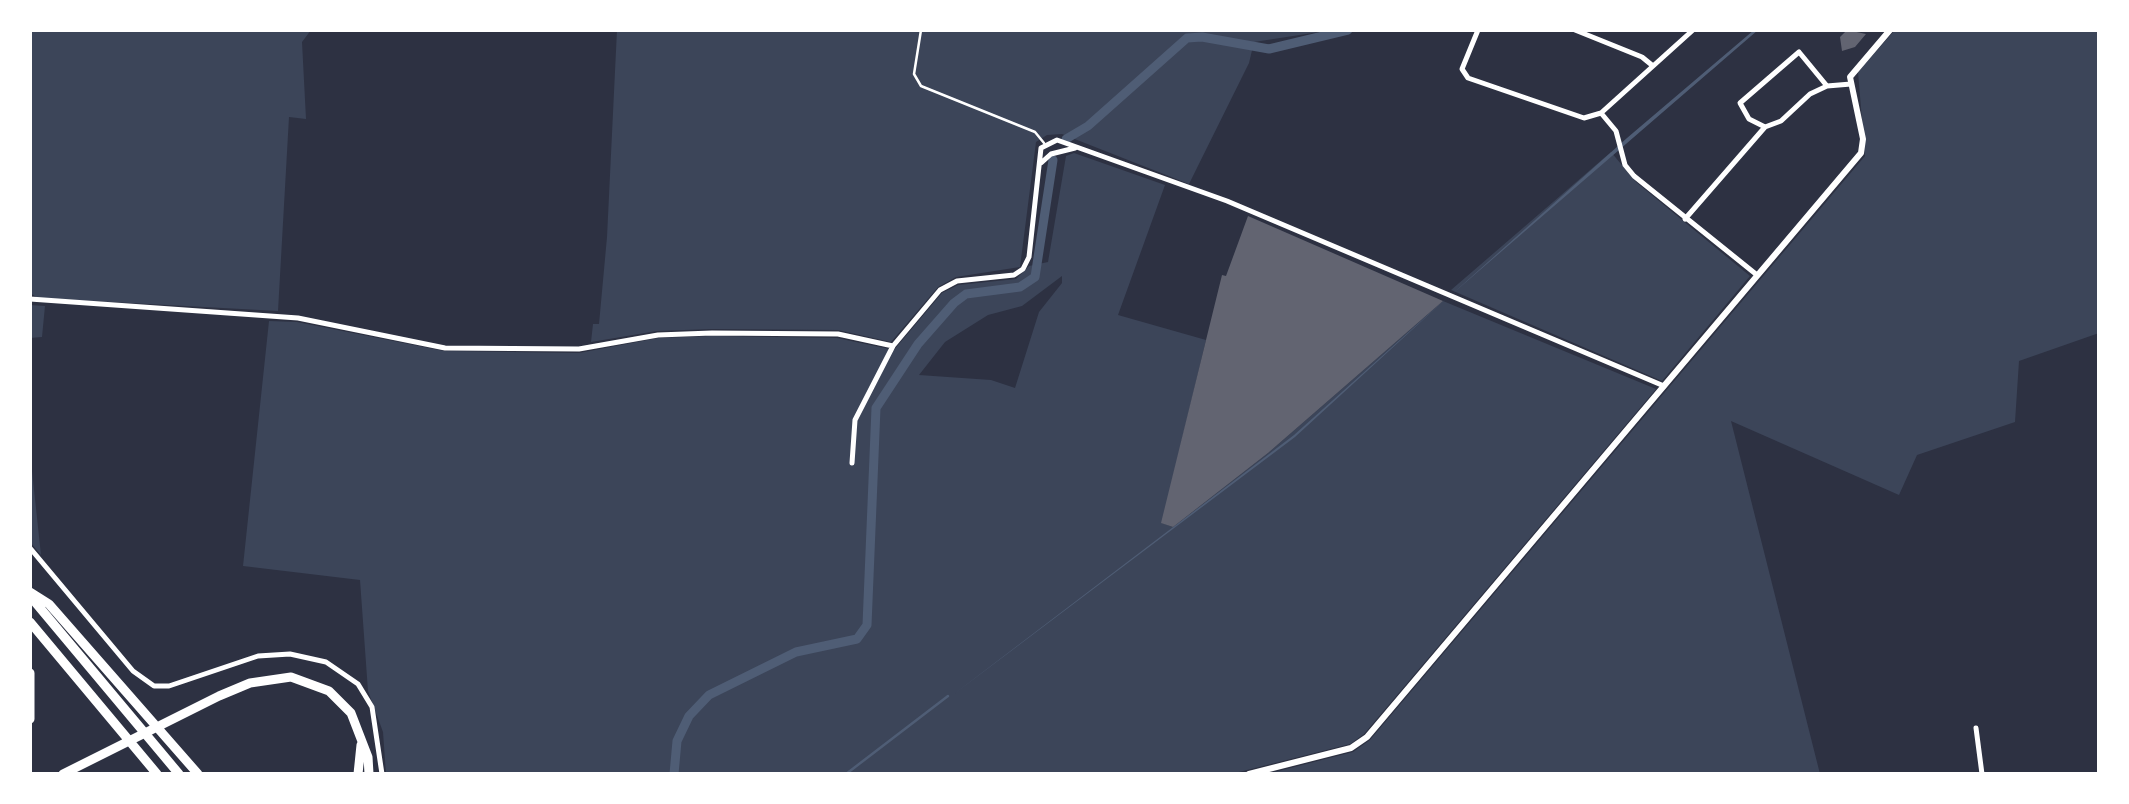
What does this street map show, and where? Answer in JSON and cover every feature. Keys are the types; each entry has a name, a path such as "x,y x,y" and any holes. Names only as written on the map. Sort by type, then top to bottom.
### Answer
{"highway":[{"path":"30,594 179,774"},
{"path":"30,594 49,604 198,774"},
{"path":"30,622 158,774"},
{"path":"30,672 30,719"},
{"path":"63,774 250,683 291,677 329,691 351,713 360,732 368,774"},
{"path":"358,774 360,732"}],"street":[{"path":"1478,30 1462,69 1468,78 1584,118 1601,113 1693,30"},
{"path":"1576,30 1642,56 1653,66"},
{"path":"1249,774 1352,748 1367,737 1861,153 1851,84 1858,63 1890,30"},
{"path":"1765,127 1749,118 1740,103 1799,52 1828,86"},
{"path":"1685,220 1765,127 1781,122 1810,94 1828,86 1851,84"},
{"path":"1601,113 1634,176 1756,276"},
{"path":"852,463 855,420 893,346 940,290 957,281 1014,276 1023,269 1029,257 1044,142 1057,140 1226,202 1664,386"},
{"path":"1041,163 1051,154 1078,148"},
{"path":"30,299 298,318 445,348 579,349 658,334 712,333 838,334 893,346"},
{"path":"30,548 134,671 154,686 169,686 258,656 290,654 326,662 358,684 372,707 382,774"},
{"path":"1976,728 1982,774"}],"lane":[{"path":"921,30 914,74 920,86 1035,132 1044,142"}],"shaded area":[{"path":"30,30 311,30 302,42 306,119 289,117 278,311 38,298 30,293"},
{"path":"617,30 1332,30 1254,42 1249,63 1189,184 1062,134 1047,135 1036,142 1020,267 956,277 938,287 891,342 838,330 712,329 657,331 591,342 593,324 599,324 607,237"},
{"path":"1758,30 1451,295 1627,138"},
{"path":"1895,30 2099,30 2099,333 2019,361 2015,422 1917,455 1899,495 1731,421 1820,774 1267,774 1353,752 1370,740 1865,156 1858,72"},
{"path":"1611,152 1636,182 1750,276 1662,381 1451,290"},
{"path":"1074,153 1165,185 1118,315 1206,340 1162,523 1173,527 1268,453 1443,301 1656,389 1364,734 1350,744 1231,774 386,774 383,732 368,691 360,580 243,566 269,321 297,322 444,351 579,353 658,338 712,336 837,338 894,350 942,293 958,285 1016,279 1029,266 1048,262 1066,156","holes":["1062,276 1062,283 1039,312 1015,388 991,380 919,375 945,342 988,315 1022,306"]},
{"path":"1449,296 1295,437 950,697 1294,435"},
{"path":"30,305 45,306 42,337 30,338"},
{"path":"30,462 32,471 41,555 30,542"}],"building":[{"path":"1847,30 1866,34 1855,47 1842,51 1840,37"},
{"path":"1248,216 1443,301 1268,453 1173,527 1161,523 1222,275 1226,276"}],"waterway":[{"path":"1066,139 1088,126 1187,38 1269,49 1348,30"},
{"path":"674,774 677,741 689,716 709,695 796,652 857,639 867,625 876,408 918,344 954,303 966,294 1020,287 1035,277 1053,160"},
{"path":"846,774 948,696"}]}
